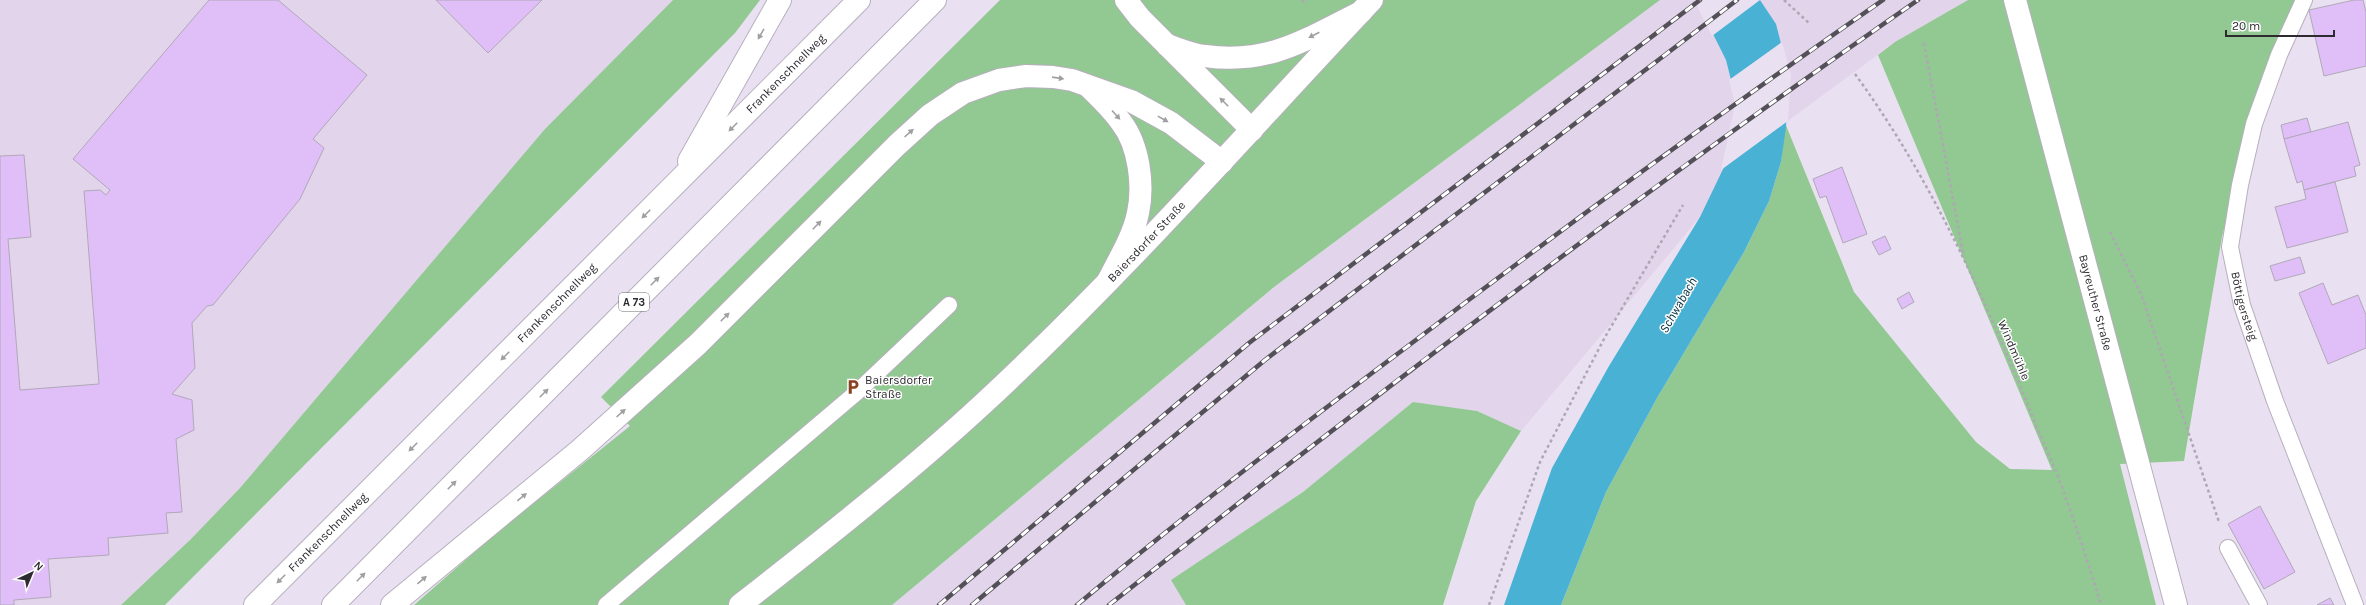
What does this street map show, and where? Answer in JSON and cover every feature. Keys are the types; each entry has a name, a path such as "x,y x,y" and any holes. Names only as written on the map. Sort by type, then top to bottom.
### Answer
{"main road":[{"path":"674,187 780,0"},
{"name":"Frankenschnellweg","path":"255,605 859,0"},
{"name":"A 73","path":"333,605 935,0"},
{"path":"1126,0 1140,18 1252,130"},
{"name":"Bayreuther Straße","path":"2015,0 2176,605"},
{"path":"1167,45 1204,56 1234,58 1265,56 1295,45 1367,6"},
{"name":"Baiersdorfer Straße","path":"740,605 926,456 986,401 1108,281 1222,162 1367,6"},
{"path":"392,605 580,450 698,344 897,144 930,115 963,93 999,80 1026,76 1053,77 1072,80 1131,101 1171,123 1222,162"},
{"path":"1090,87 1122,122 1135,150 1140,181 1138,213 1126,248 1108,281"}],"lane":[{"name":"Böttigersteig","path":"2304,0 2279,55 2254,124 2240,185 2230,247 2242,305 2272,393 2356,605"},
{"path":"606,605 856,393 949,305"},
{"path":"2228,548 2259,605"}],"path":[{"path":"1784,0 1809,23"},
{"path":"1924,43 1964,256"},
{"name":"Windmühle","path":"1855,74 1884,113 1922,178 1964,256 2002,342 2062,486 2101,605"},
{"path":"1489,605 1540,462 1605,337 1683,205"},
{"path":"2108,227 2141,294 2228,548"}],"shaded area":[{"path":"0,0 673,0 545,129 240,488 191,539 121,605 0,605"},
{"path":"1660,0 1696,0 1726,60 1737,104 1724,167 1700,217 1521,431 1477,411 1413,402 1303,492 1171,580 1186,605 892,605 1274,287"},
{"path":"1760,0 1968,0 1895,42 1785,123"}],"green space":[{"path":"673,0 760,0 735,33 165,605 121,605 191,539 240,488 545,129"},
{"path":"1000,0 1660,0 1274,287 892,605 414,605 493,536 630,426 601,397"},
{"path":"1968,0 2302,0 2263,73 2222,237 2184,461 2120,464 2156,605 1561,605 1606,492 1657,398 1744,252 1769,201 1781,162 1785,123 1854,292 1976,442 2010,469 2052,470 1878,55 1895,42"},
{"path":"1413,402 1477,411 1521,431 1476,501 1443,605 1186,605 1171,580 1303,492"}],"water":[{"name":"Schwabach","path":"1696,0 1760,0 1776,24 1789,75 1786,127 1781,162 1769,201 1744,252 1657,398 1606,492 1561,605 1504,605 1552,468 1609,366 1700,217 1724,167 1737,104 1726,60"}],"pier":[{"path":"1694,0 1760,0 1712,36"},
{"path":"1782,42 1791,75 1788,121 1721,170 1735,104 1729,80"}],"building":[{"path":"209,0 278,0 367,75 313,139 324,148 300,199 213,305 207,306 192,323 195,368 172,394 192,400 194,430 176,439 182,512 166,513 168,533 108,538 109,555 48,559 51,597 14,600 14,605 0,605 0,156 24,155 31,237 8,239 20,390 99,384 84,191 100,190 106,195 110,190 73,159"},
{"path":"436,0 542,0 488,53"},
{"path":"2354,0 2363,0 2366,12 2366,66 2324,76 2309,10"},
{"path":"2307,118 2311,132 2284,139 2281,125"},
{"path":"2348,122 2360,165 2354,167 2356,176 2304,190 2302,181 2297,183 2284,139"},
{"path":"1842,167 1867,234 1843,243 1826,196 1820,198 1813,179"},
{"path":"2335,182 2348,232 2287,248 2275,207 2306,199 2304,190"},
{"path":"1885,236 1891,249 1879,255 1872,242"},
{"path":"2300,257 2305,273 2275,281 2270,266"},
{"path":"2323,283 2332,305 2358,295 2366,315 2366,348 2328,364 2299,293"},
{"path":"1909,292 1914,302 1902,309 1897,299"},
{"path":"2260,506 2295,572 2264,589 2228,524"},
{"path":"2330,598 2334,605 2317,605"}],"railway":[{"path":"939,605 1249,343 1700,0"},
{"path":"972,605 1265,360 1737,0"},
{"path":"1077,605 1158,538 1241,473 1525,257 1644,170 1883,0"},
{"path":"1109,605 1308,449 1509,296 1712,146 1918,0"}],"place":[{"name":"Baiersdorfer Straße","path":"853,387"}]}
